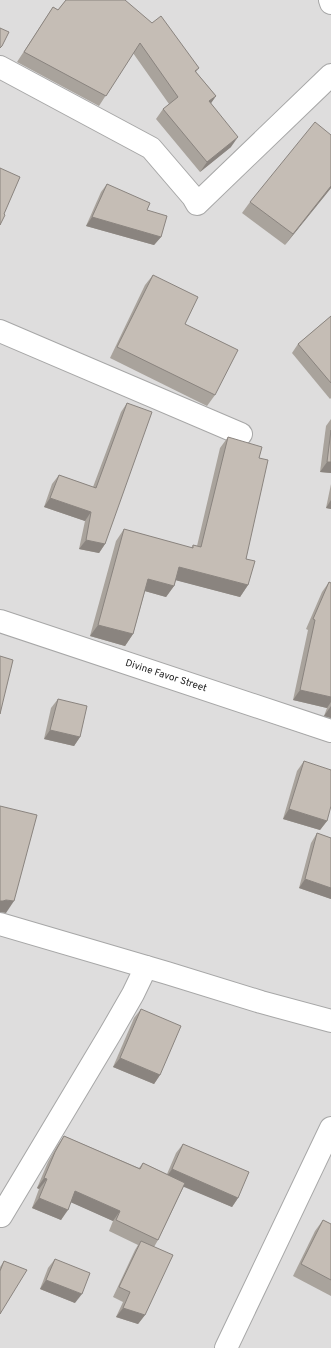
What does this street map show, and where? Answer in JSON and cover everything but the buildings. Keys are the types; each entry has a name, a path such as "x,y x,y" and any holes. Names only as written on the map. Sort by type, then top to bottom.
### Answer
{"street":[{"path":"0,67 151,148 193,197 197,204 331,75"},
{"path":"0,331 241,434"},
{"name":"Divine Favor Street","path":"0,621 331,731"},
{"path":"0,924 261,1002 331,1021"},
{"path":"1,1216 110,1034 133,994 146,967"},
{"path":"226,1348 331,1128"}],"shaded area":[{"path":"0,0 331,0 331,1348 0,1348"}]}
